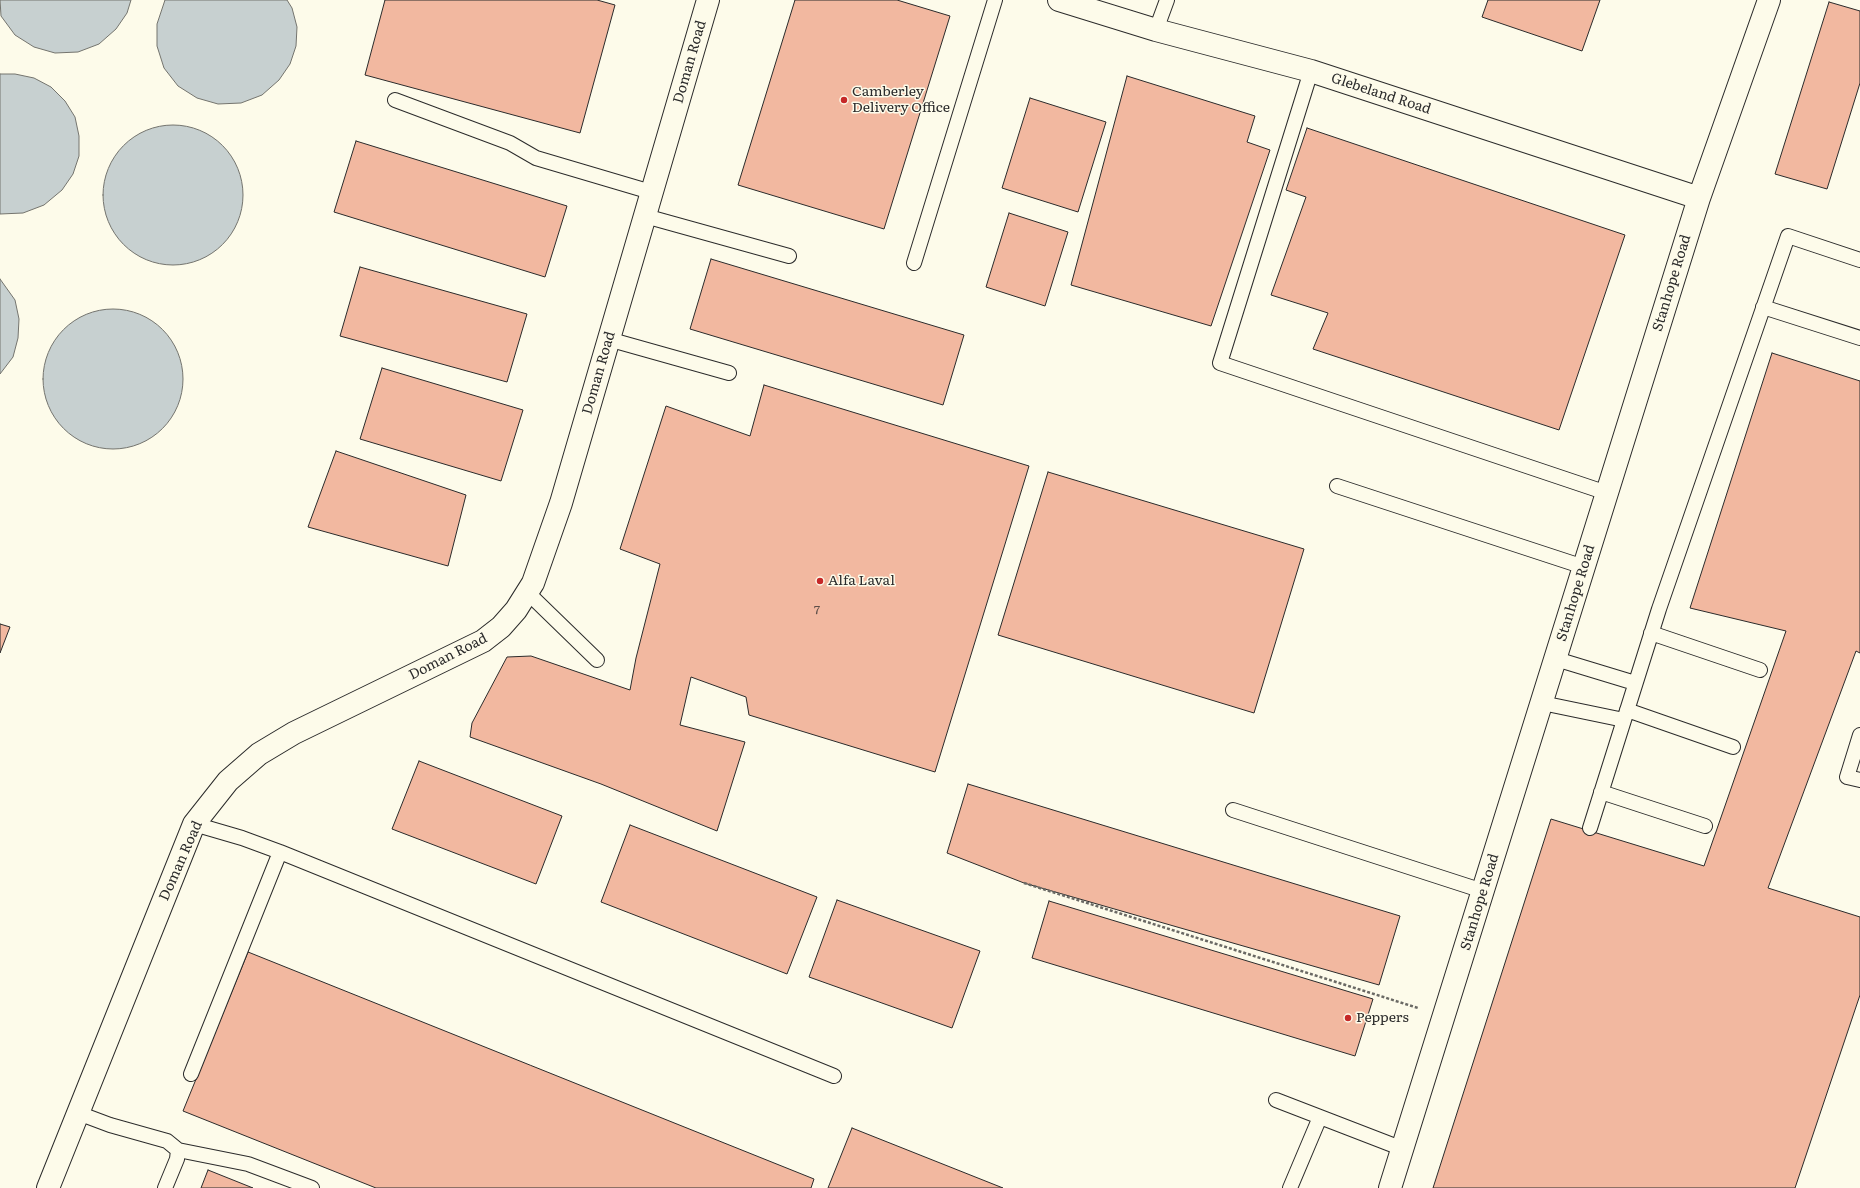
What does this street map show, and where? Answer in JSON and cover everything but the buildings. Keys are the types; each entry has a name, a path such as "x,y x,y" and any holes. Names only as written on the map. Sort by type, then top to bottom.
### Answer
{"street":[{"name":"Doman Road","path":"48,1188 194,824 228,781 259,754 294,733 483,641 492,635 512,615 527,592 538,572 561,503 708,0"},
{"name":"Glebeland Road","path":"1059,0 1156,30 1311,71 1699,198"},
{"name":"Stanhope Road","path":"1390,1188 1699,198 1769,0"}],"lane":[{"path":"914,263 995,0"},
{"path":"1156,30 1167,0"},
{"path":"1311,71 1220,363 1607,493"},
{"path":"395,100 510,143 536,158 651,192"},
{"path":"645,216 789,256"},
{"path":"1590,828 1651,633 1788,236 1860,260"},
{"path":"1763,307 1860,338"},
{"path":"608,339 729,373"},
{"path":"1337,486 1584,566"},
{"path":"527,592 598,660"},
{"path":"1651,633 1760,670"},
{"path":"1556,659 1635,683"},
{"path":"1542,703 1625,715 1733,747"},
{"path":"1860,735 1847,777 1860,780"},
{"path":"1601,792 1705,826"},
{"path":"1232,810 1483,891"},
{"path":"194,824 242,838 280,852 834,1076"},
{"path":"191,1074 280,852"},
{"path":"1276,1100 1403,1149"},
{"path":"78,1113 110,1125 167,1141 178,1150 248,1164 312,1188"},
{"path":"1290,1188 1320,1117"},
{"path":"165,1188 177,1159 178,1150"}],"path":[{"path":"1024,883 1444,1016"}],"shaded area":[{"path":"0,0 131,0 127,13 116,29 99,44 78,52 55,53 34,47 15,35 1,16"},
{"path":"165,0 287,0 292,8 297,27 296,46 290,64 279,80 262,95 241,103 218,104 197,98 178,86 164,68 157,46 157,24"},
{"path":"0,74 15,74 34,78 51,87 65,101 75,117 79,136 79,156 73,174 62,190 44,205 23,213 0,214"},
{"path":"180,125 200,130 223,145 238,168 242,181 242,209 238,222 223,245 200,260 187,264 166,265 146,260 123,245 108,222 104,209 103,188 108,168 123,145 146,130 159,126"},
{"path":"0,279 15,300 19,319 18,338 13,357 0,374"},
{"path":"120,309 146,317 167,335 178,352 182,365 182,393 178,406 171,418 157,433 140,444 127,448 106,449 80,441 59,423 48,406 44,393 43,372 51,346 69,325 86,314 99,310"}],"place":[{"name":"Camberley Delivery Office","path":"844,100"},
{"name":"Alfa Laval","path":"820,581"},
{"name":"Peppers","path":"1348,1018"}]}
